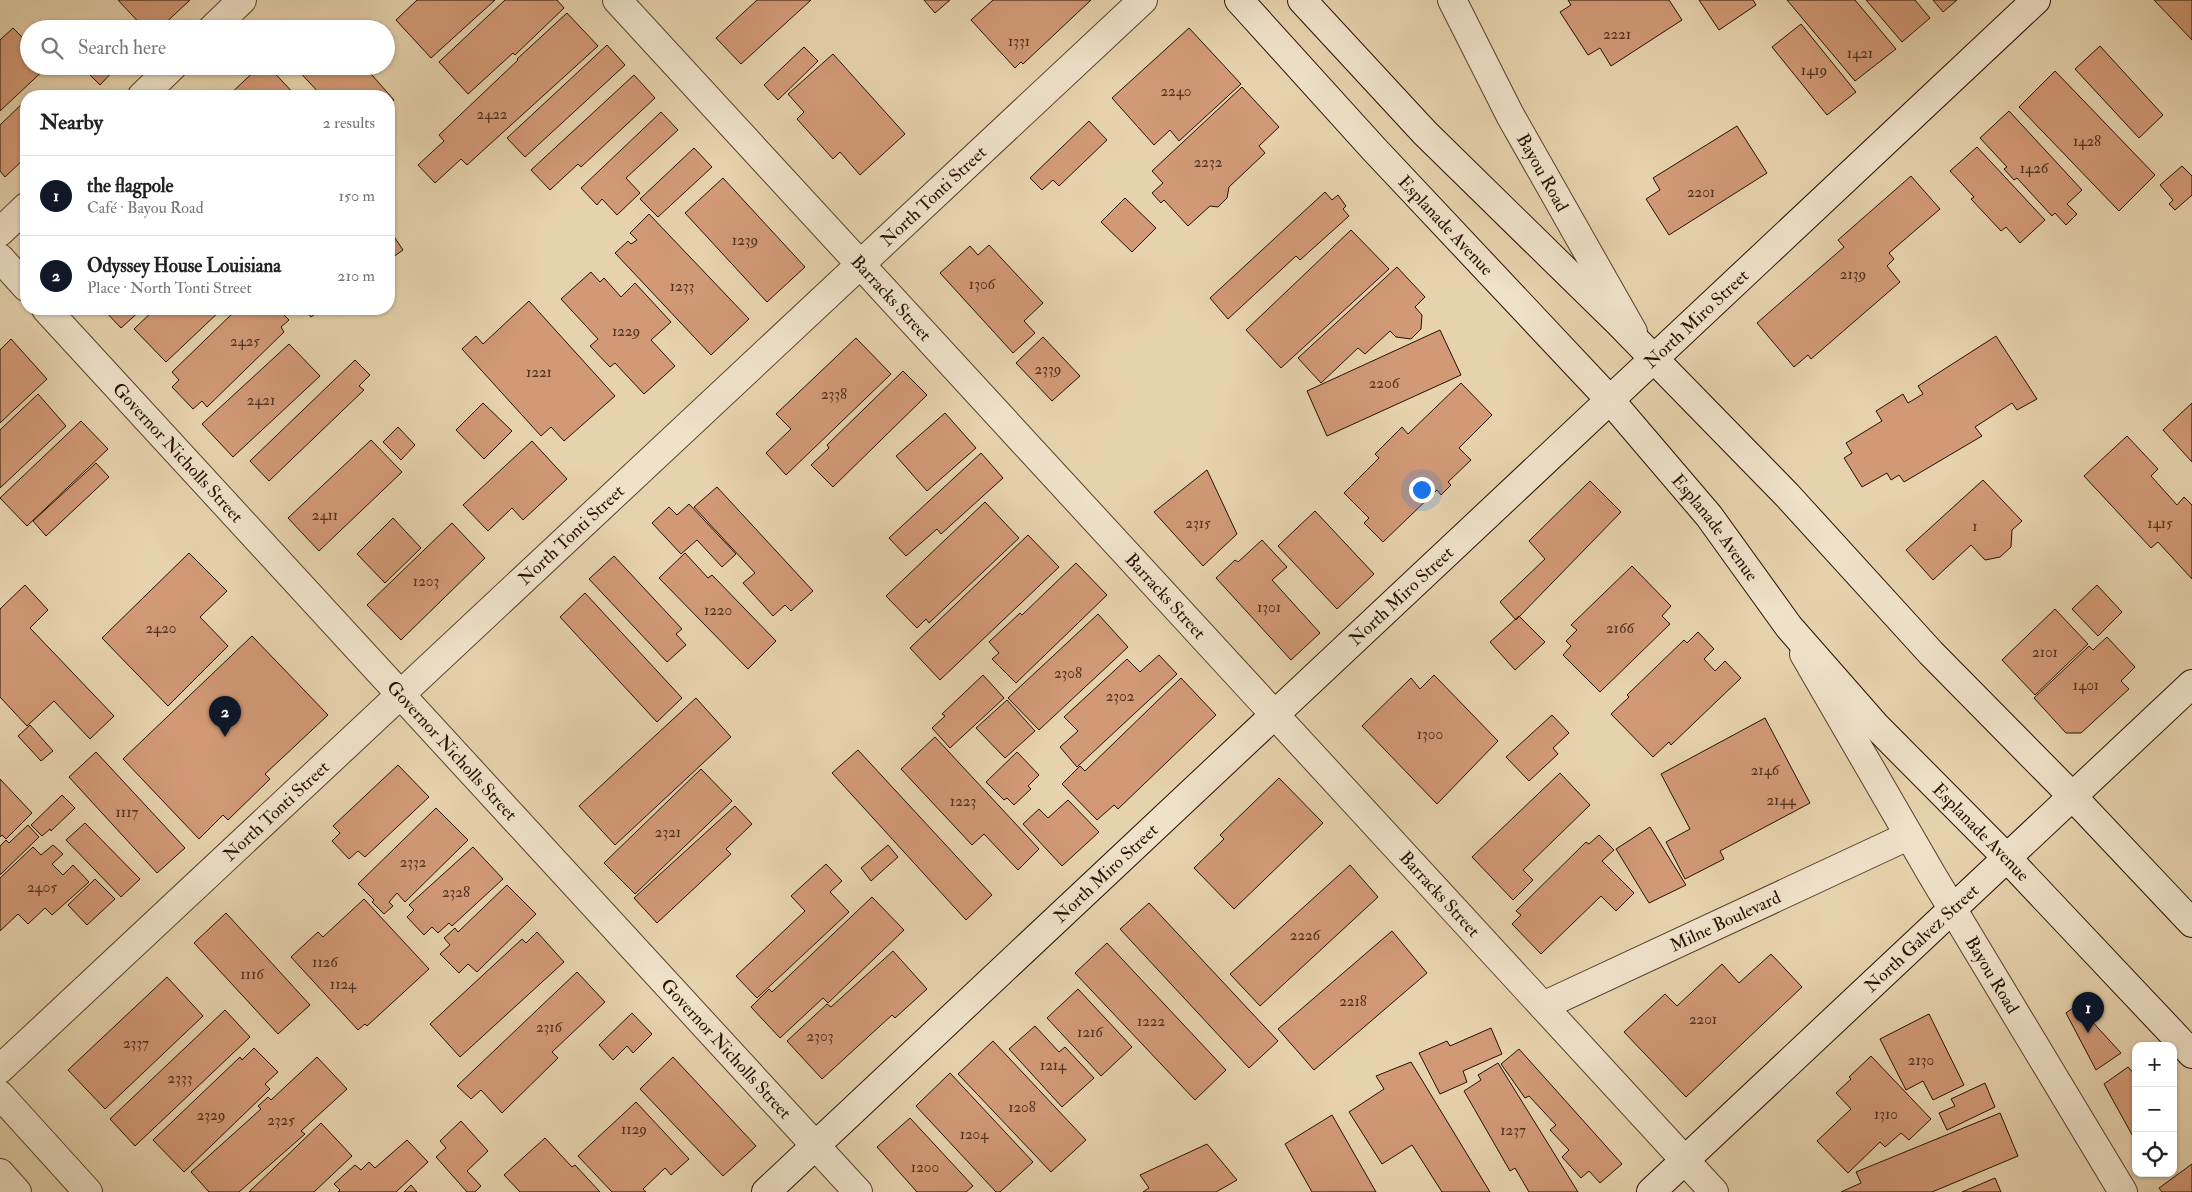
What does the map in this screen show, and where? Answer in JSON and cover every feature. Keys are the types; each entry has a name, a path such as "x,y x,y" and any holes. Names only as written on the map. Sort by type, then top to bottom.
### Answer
{"street":[{"path":"221,20 242,0"},
{"name":"Barracks Street","path":"617,0 1714,1192"},
{"name":"North Tonti Street","path":"0,1069 1143,0"},
{"name":"Esplanade Avenue","path":"1239,0 1373,148 1610,400 1709,516 1788,627 1875,725 2007,858 2192,1054"},
{"path":"1302,0 1425,133 1646,350 1787,495 1931,653 2072,796 2192,923"},
{"name":"Bayou Road","path":"1452,0 1510,115 1646,350"},
{"name":"North Miro Street","path":"766,1192 1610,400 1646,350 2036,0"},
{"path":"148,90 164,75"},
{"path":"0,232 20,213"},
{"path":"0,258 20,280"},
{"name":"Governor Nicholls Street","path":"52,315 858,1192"},
{"name":"Bayou Road","path":"1788,627 1908,836 2123,1192"},
{"name":"North Galvez Street","path":"1651,1192 2192,684"},
{"name":"Milne Boulevard","path":"1543,1006 1908,836"},
{"path":"0,1095 88,1192"},
{"path":"0,1173 17,1192"}],"building":[{"path":"118,0 190,0 169,20 137,20"},
{"path":"417,0 495,0 431,58 396,20"},
{"path":"505,0 557,0 564,8 515,55 513,53 468,94 439,62"},
{"path":"757,0 811,0 741,64 716,38"},
{"path":"924,0 950,0 935,13"},
{"path":"993,0 1091,0 1023,64 1021,62 1015,68 971,20"},
{"path":"1568,0 1669,0 1682,20 1611,66 1600,48 1588,55 1560,12 1571,5"},
{"path":"1699,0 1753,0 1756,5 1719,30"},
{"path":"1787,0 1855,0 1896,49 1855,81"},
{"path":"1866,0 1915,0 1930,18 1902,42"},
{"path":"1933,0 1957,0 1943,12"},
{"path":"2154,0 2192,0 2192,40"},
{"path":"567,13 598,46 467,165 461,159 435,183 418,165 444,141 439,135"},
{"path":"1801,24 1856,92 1827,115 1772,47"},
{"path":"13,28 20,35 20,75 38,75 22,90 20,90 20,92 0,111 0,40"},
{"path":"1189,28 1241,84 1179,141 1170,130 1154,145 1112,98"},
{"path":"607,45 625,65 525,157 507,138"},
{"path":"2100,46 2163,115 2139,138 2075,69"},
{"path":"804,47 818,61 778,100 764,85"},
{"path":"833,54 905,134 860,175 840,152 833,159 797,119 804,112 788,94"},
{"path":"2055,71 2155,175 2119,211 2019,107"},
{"path":"90,75 109,75 100,85"},
{"path":"250,75 276,75 290,90 234,90"},
{"path":"302,75 372,75 385,90 316,90"},
{"path":"634,75 655,98 581,167 578,164 550,190 531,170"},
{"path":"1242,87 1279,127 1259,146 1265,153 1229,187 1227,198 1218,207 1210,206 1188,226 1164,200 1161,203 1152,193 1163,183 1152,171"},
{"path":"20,106 20,163 5,177 0,171 0,125"},
{"path":"2009,111 2082,190 2067,204 2077,214 2066,225 2055,213 2052,216 2017,178 2014,180 2004,169 2007,167 1980,138"},
{"path":"661,112 678,130 626,178 640,193 617,215 602,199 597,205 581,188"},
{"path":"1089,121 1107,140 1059,186 1053,180 1042,190 1030,178"},
{"path":"1737,126 1767,173 1669,235 1646,199 1660,190 1653,178"},
{"path":"1977,147 2045,220 2020,243 2006,227 2001,231 1971,199 1974,197 1950,171"},
{"path":"694,148 712,167 658,217 640,199"},
{"path":"2182,166 2192,176 2192,195 2175,210 2169,204 2173,200 2160,185"},
{"path":"1911,176 1940,209 1889,253 1894,259 1887,266 1900,282 1811,359 1808,355 1794,367 1757,323 1844,247 1838,240"},
{"path":"723,178 805,267 767,302 685,213"},
{"path":"1325,192 1332,200 1338,195 1346,206 1343,209 1349,216 1300,260 1296,256 1228,319 1210,298"},
{"path":"1125,198 1156,228 1132,252 1101,222"},
{"path":"649,214 749,319 711,355 615,253 628,241 631,244 637,240 630,233"},
{"path":"1351,230 1389,269 1281,368 1246,330"},
{"path":"395,238 403,250 395,256"},
{"path":"989,245 1043,303 1024,321 1035,333 1013,353 940,273 970,246 978,255"},
{"path":"1397,267 1425,297 1415,307 1422,315 1421,329 1411,339 1396,337 1390,331 1365,354 1358,348 1321,383 1298,358"},
{"path":"591,272 600,282 604,278 621,297 635,283 671,322 651,340 675,366 644,394 615,363 610,367 590,346 598,339 561,299"},
{"path":"529,301 615,396 564,441 551,427 541,436 462,349 476,336 483,344"},
{"path":"109,315 135,315 121,328"},
{"path":"149,315 216,315 166,362 134,329"},
{"path":"231,315 284,315 289,320 281,327 284,332 207,407 202,401 193,409 172,387 179,380 172,372"},
{"path":"1440,330 1461,375 1327,436 1307,391"},
{"path":"1996,336 2037,399 2017,410 2012,403 1975,427 1982,436 1904,482 1899,475 1891,480 1887,473 1862,487 1844,458 1852,453 1846,443 1882,421 1876,411 1903,394 1908,403 1923,394 1918,386"},
{"path":"1043,337 1080,376 1052,401 1016,363"},
{"path":"856,338 891,374 786,475 766,453 791,429 776,414"},
{"path":"11,339 47,379 0,423 0,350"},
{"path":"289,344 320,376 233,457 202,424"},
{"path":"355,360 370,375 359,386 364,390 269,481 250,461"},
{"path":"903,371 927,395 833,487 811,465 829,448 827,445"},
{"path":"1461,383 1492,415 1459,448 1471,460 1448,482 1451,485 1441,495 1437,490 1383,542 1364,523 1369,518 1344,493 1379,458 1375,454 1402,427 1408,434"},
{"path":"38,394 66,426 0,488 0,430"},
{"path":"483,403 512,431 484,459 456,430"},
{"path":"2192,403 2192,462 2163,430"},
{"path":"945,413 976,448 927,491 896,456"},
{"path":"81,421 108,449 27,526 0,498"},
{"path":"398,427 415,445 401,460 383,442"},
{"path":"2127,436 2158,469 2151,476 2177,505 2184,497 2192,505 2192,579 2158,542 2151,548 2084,476"},
{"path":"371,440 402,472 319,551 288,518"},
{"path":"532,441 567,479 523,520 512,508 488,531 463,505"},
{"path":"981,453 1003,478 941,534 937,529 906,556 889,538"},
{"path":"96,463 109,477 46,536 33,521"},
{"path":"1207,470 1237,534 1203,566 1154,512"},
{"path":"1983,480 2022,521 2012,530 2011,547 2000,557 1985,560 1971,545 1933,580 1906,550"},
{"path":"1590,481 1621,512 1516,620 1500,602 1545,559 1529,541"},
{"path":"717,487 813,591 791,611 785,605 773,616 743,583 755,573 694,507"},
{"path":"985,502 1019,538 929,623 926,619 917,628 886,596"},
{"path":"689,504 736,554 722,567 697,540 681,554 652,523 669,507 677,515"},
{"path":"1315,511 1374,574 1337,609 1278,546"},
{"path":"393,518 421,548 385,583 357,554"},
{"path":"452,523 485,558 401,640 367,605"},
{"path":"1028,535 1059,567 940,680 910,648"},
{"path":"1262,540 1287,567 1272,580 1320,633 1291,660 1216,578 1235,560 1238,562"},
{"path":"189,553 227,591 200,617 228,646 168,706 102,638"},
{"path":"685,553 708,578 712,575 776,641 748,669 659,578"},
{"path":"614,556 682,629 676,634 686,645 667,662 589,579"},
{"path":"1076,563 1107,595 1016,683 992,659 999,653 989,642 1020,613 1022,615"},
{"path":"1632,566 1671,606 1662,616 1670,624 1600,692 1563,655 1571,646 1566,641 1577,630 1571,625"},
{"path":"25,585 48,610 30,628 114,716 90,739 54,701 27,726 0,697 0,609"},
{"path":"2097,585 2122,612 2098,636 2072,609"},
{"path":"585,593 682,698 657,722 560,617"},
{"path":"2055,609 2088,644 2035,695 2002,660"},
{"path":"1098,614 1128,647 1039,730 1008,698"},
{"path":"1519,616 1545,642 1515,670 1490,642"},
{"path":"1698,632 1714,649 1704,659 1715,671 1725,661 1741,678 1671,745 1669,742 1653,757 1611,714 1629,697 1627,695 1684,640 1687,643"},
{"path":"252,636 328,715 265,774 270,779 228,820 223,815 199,839 123,759"},
{"path":"2107,637 2135,667 2121,681 2129,689 2081,733 2066,733 2034,698 2089,646 2093,650"},
{"path":"1159,655 1177,674 1077,767 1060,747 1078,731 1064,717 1127,659 1140,672"},
{"path":"983,675 1004,698 950,748 932,728 945,716 942,714"},
{"path":"1434,675 1498,741 1437,804 1362,726 1411,678 1420,689"},
{"path":"1181,678 1216,715 1118,809 1114,805 1097,820 1062,784 1080,766 1085,771"},
{"path":"696,698 731,737 615,845 579,806"},
{"path":"1007,700 1035,731 1005,758 976,728"},
{"path":"1552,715 1569,733 1553,748 1558,754 1529,781 1506,757"},
{"path":"1765,718 1810,803 1720,851 1724,859 1685,879 1666,842 1690,829 1661,774"},
{"path":"30,725 53,751 41,761 18,736"},
{"path":"935,737 1039,849 1018,870 984,834 972,845 901,769"},
{"path":"858,750 992,895 966,920 832,773"},
{"path":"96,752 185,848 157,873 69,777"},
{"path":"1017,752 1039,775 1028,786 1031,789 1014,805 1007,798 1004,800 986,782"},
{"path":"398,765 429,797 365,857 358,851 349,859 332,841 340,833 333,826"},
{"path":"701,769 732,801 635,894 604,863"},
{"path":"1560,773 1590,805 1523,870 1533,880 1513,900 1472,857"},
{"path":"1279,778 1323,823 1234,909 1194,868 1224,839 1220,835"},
{"path":"0,779 32,813 6,839 2,835 0,837"},
{"path":"62,795 75,808 51,831 50,829 42,836 31,825"},
{"path":"1068,800 1099,832 1062,866 1023,824 1039,809 1048,818"},
{"path":"735,806 752,824 726,849 731,854 657,923 634,898"},
{"path":"436,808 468,840 405,902 397,893 389,902 393,906 384,914 372,902 374,900 358,884"},
{"path":"85,823 140,879 121,897 66,840"},
{"path":"28,825 39,837 0,875 0,846 6,840 9,843"},
{"path":"1650,827 1686,885 1649,903 1616,849"},
{"path":"1599,835 1614,850 1602,861 1634,893 1616,911 1601,896 1541,954 1512,924 1521,915 1516,911 1586,842 1589,844"},
{"path":"53,845 63,854 52,864 63,875 73,865 89,882 52,915 45,908 28,924 18,914 0,931 0,878 33,847 41,855"},
{"path":"888,845 898,857 871,881 861,868"},
{"path":"473,847 503,879 452,926 449,923 438,933 432,927 424,935 407,917 414,910 409,905"},
{"path":"826,864 842,881 830,892 849,912 757,998 736,976 805,911 791,896"},
{"path":"1350,865 1378,897 1260,1006 1230,974"},
{"path":"95,879 115,899 87,925 68,905"},
{"path":"507,885 536,914 477,972 468,964 459,973 440,954 450,945 444,938 455,928 458,932"},
{"path":"872,897 904,930 828,1003 823,998 780,1038 751,1007 769,989 772,992"},
{"path":"364,899 429,969 367,1026 365,1024 358,1030 291,957 318,932 323,937"},
{"path":"1149,903 1278,1041 1249,1068 1120,929"},
{"path":"226,913 310,1005 278,1034 194,943"},
{"path":"1392,931 1427,973 1314,1070 1278,1029"},
{"path":"537,932 564,962 460,1057 430,1024 522,939 526,943"},
{"path":"1107,943 1226,1070 1195,1100 1075,973"},
{"path":"893,951 927,989 895,1018 892,1015 822,1079 787,1041 827,1004 831,1007"},
{"path":"1771,954 1802,987 1686,1097 1624,1032 1665,994 1677,1006 1722,964 1739,983"},
{"path":"577,972 605,1002 552,1052 558,1058 502,1113 481,1090 471,1099 457,1086"},
{"path":"167,977 203,1016 105,1109 68,1070"},
{"path":"1078,989 1132,1047 1101,1076 1047,1018"},
{"path":"2077,1005 2121,1053 2096,1070 2066,1013"},
{"path":"225,1010 250,1037 135,1146 110,1119"},
{"path":"632,1013 652,1034 633,1053 627,1046 613,1060 599,1045"},
{"path":"1929,1014 1964,1085 1933,1100 1923,1081 1906,1090 1880,1039"},
{"path":"1035,1026 1059,1052 1065,1047 1094,1078 1062,1107 1009,1049"},
{"path":"1491,1028 1502,1054 1463,1071 1467,1082 1440,1094 1419,1053 1447,1041 1450,1046"},
{"path":"993,1041 1086,1140 1051,1172 958,1074"},
{"path":"254,1048 278,1072 265,1084 270,1089 184,1172 153,1140 240,1057 242,1060"},
{"path":"1519,1049 1622,1164 1600,1183 1589,1171 1581,1178 1562,1157 1569,1150 1550,1130 1556,1125 1529,1096 1525,1098 1501,1064"},
{"path":"1871,1056 1931,1119 1909,1140 1901,1133 1885,1147 1880,1142 1848,1173 1817,1141 1851,1109 1836,1093 1851,1079 1849,1077"},
{"path":"317,1057 347,1089 301,1131 305,1134 239,1192 209,1192 191,1172 261,1109 258,1106 268,1097 271,1100"},
{"path":"673,1057 756,1146 723,1176 640,1089"},
{"path":"1411,1062 1490,1192 1442,1192 1412,1145 1382,1164 1349,1112 1384,1089 1376,1076"},
{"path":"1498,1063 1578,1192 1529,1192 1515,1168 1510,1171 1464,1091 1481,1080 1478,1075"},
{"path":"2128,1067 2132,1072 2132,1135 2104,1084"},
{"path":"950,1073 1033,1162 1000,1192 996,1192 916,1106"},
{"path":"1985,1083 1995,1107 1947,1130 1939,1113 1955,1106 1951,1099"},
{"path":"636,1102 689,1159 671,1175 665,1168 643,1189 646,1192 612,1192 578,1156"},
{"path":"2000,1113 2018,1156 1932,1192 1841,1192 1861,1183 1856,1172"},
{"path":"1332,1115 1376,1192 1312,1192 1285,1144"},
{"path":"910,1118 973,1186 966,1192 917,1192 877,1147"},
{"path":"461,1121 488,1151 467,1171 481,1186 475,1192 467,1192 436,1157 446,1148 440,1141"},
{"path":"321,1123 352,1156 314,1192 249,1192"},
{"path":"545,1138 572,1167 575,1165 600,1192 520,1192 504,1175"},
{"path":"407,1140 428,1162 396,1192 338,1192 340,1190 334,1184 355,1165 361,1170 369,1162 375,1168"},
{"path":"1207,1144 1237,1180 1216,1192 1143,1192 1149,1188 1140,1175"},
{"path":"2192,1164 2192,1192 2162,1192 2159,1188 2177,1177 2177,1175"},
{"path":"1995,1178 2001,1192 1962,1192"},
{"path":"411,1185 417,1192 404,1192"}],"place":[{"name":"Odyssey House Louisiana","path":"225,737"},
{"name":"the flagpole","path":"2088,1033"}]}
